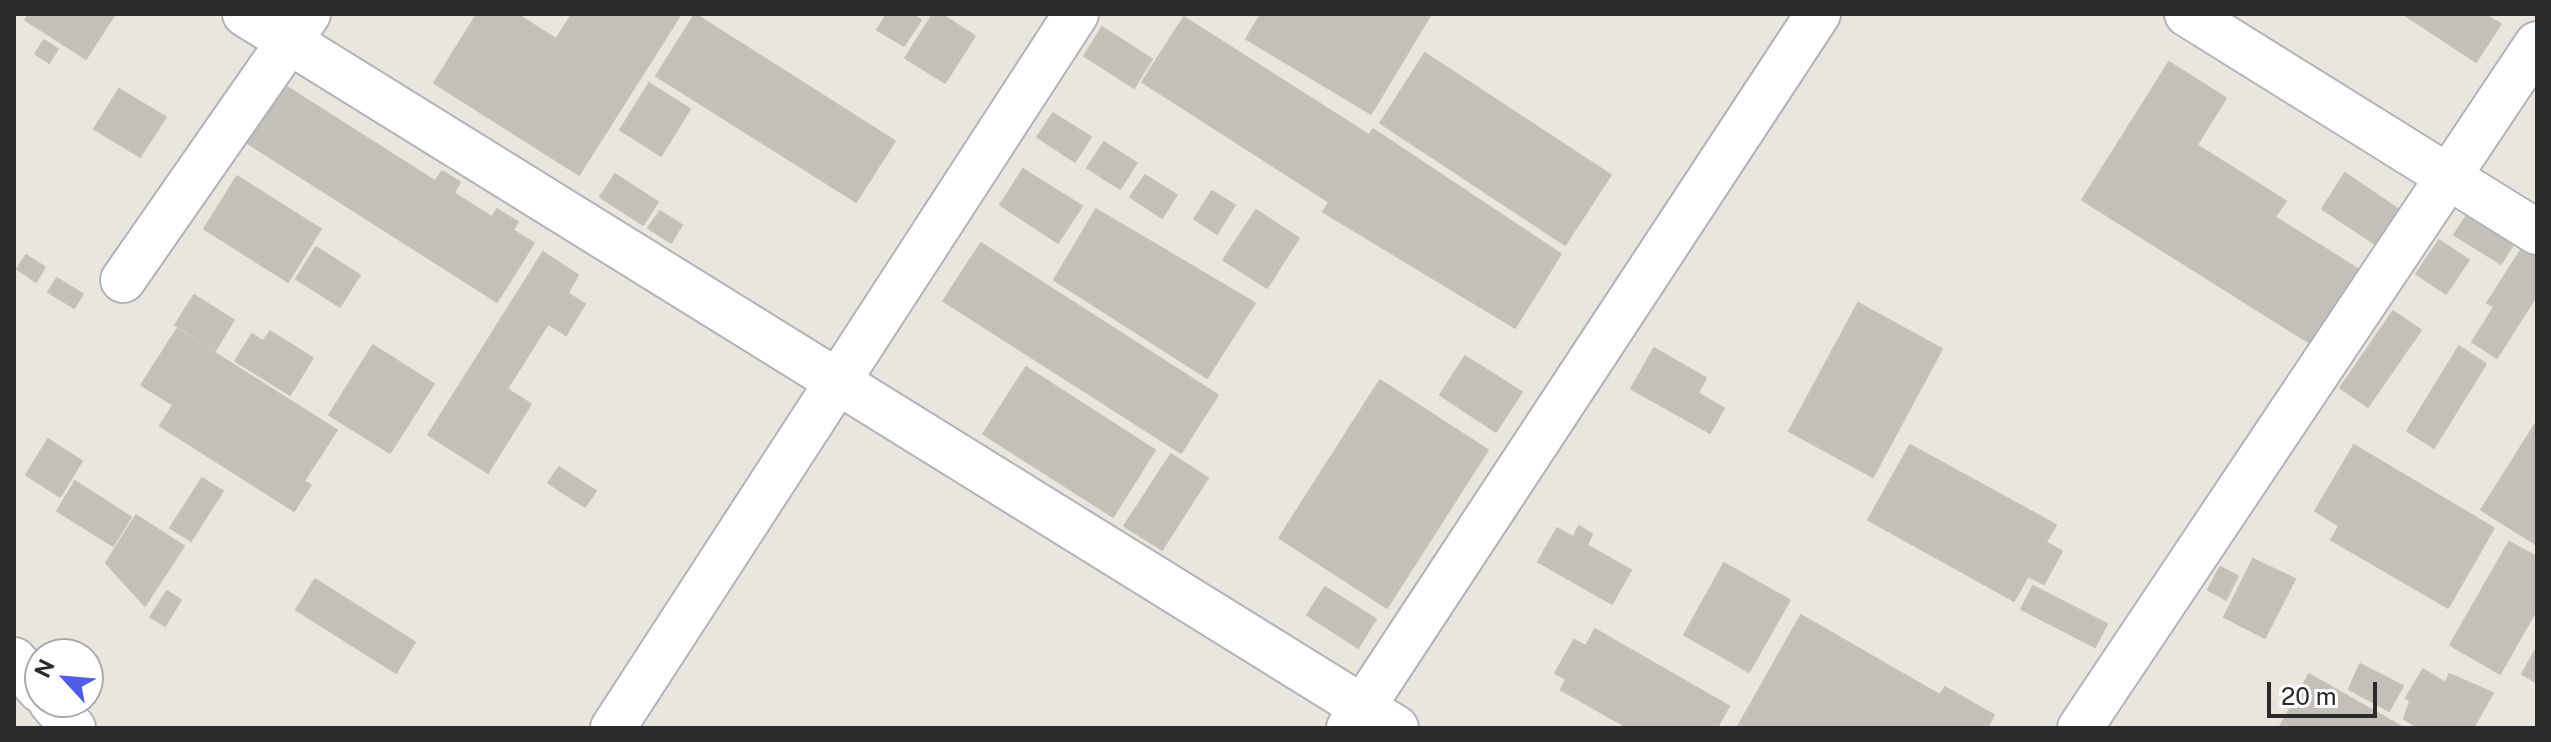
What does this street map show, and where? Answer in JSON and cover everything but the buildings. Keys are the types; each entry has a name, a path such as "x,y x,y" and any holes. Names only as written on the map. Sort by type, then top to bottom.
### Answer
{"street":[{"path":"245,14 298,28 835,383 1369,722 1818,14"},
{"path":"613,728 1076,14"},
{"path":"2187,14 2537,232"},
{"path":"123,280 298,28"},
{"path":"2080,728 2537,44"}]}
